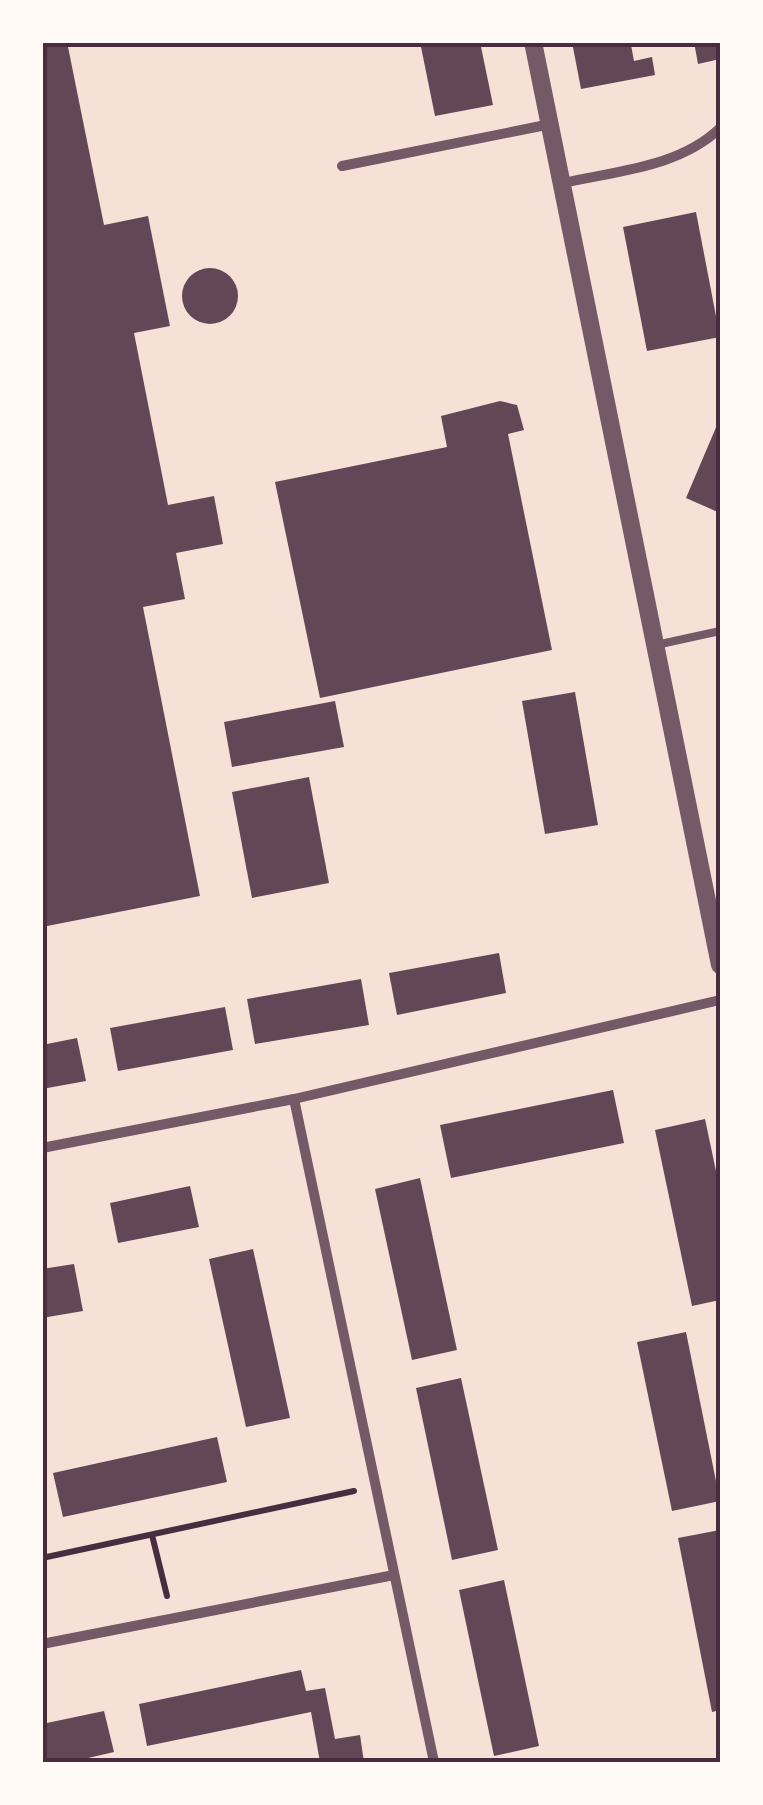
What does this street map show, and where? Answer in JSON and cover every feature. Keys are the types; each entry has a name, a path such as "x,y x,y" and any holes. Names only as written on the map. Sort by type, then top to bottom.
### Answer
{"street":[{"path":"533,42 720,965"},
{"path":"342,166 550,124"},
{"path":"563,183 662,161 703,145 720,128"},
{"path":"42,1148 294,1100 720,1000"},
{"path":"294,1100 434,1762"},
{"path":"42,1644 394,1575"}],"lane":[{"path":"656,645 720,631"}],"path":[{"path":"42,1558 374,1486"},
{"path":"152,1535 173,1616"}],"building":[{"path":"42,42 67,42 104,225 148,216 170,326 134,333 168,505 214,496 223,544 176,553 185,599 143,607 200,896 42,927"},
{"path":"420,42 480,42 493,105 435,116"},
{"path":"572,42 631,45 634,61 652,57 655,75 581,89"},
{"path":"694,42 720,42 720,59 698,64"},
{"path":"696,212 720,337 647,351 623,227"},
{"path":"210,268 230,276 238,296 230,316 210,324 190,316 182,296 190,276"},
{"path":"500,401 517,405 524,430 508,434 552,650 320,698 275,482 447,447 441,416"},
{"path":"720,418 720,513 686,498"},
{"path":"575,692 598,825 545,834 522,701"},
{"path":"335,701 344,747 232,767 224,722"},
{"path":"309,777 329,883 252,898 232,792"},
{"path":"499,953 506,993 397,1015 389,973"},
{"path":"361,979 369,1025 255,1044 247,999"},
{"path":"225,1007 233,1050 118,1071 110,1028"},
{"path":"77,1038 86,1081 42,1089 42,1045"},
{"path":"613,1090 624,1143 451,1178 440,1125"},
{"path":"705,1119 720,1190 720,1300 692,1306 655,1130"},
{"path":"420,1178 457,1350 412,1360 375,1189"},
{"path":"190,1186 199,1227 118,1243 110,1203"},
{"path":"253,1249 290,1418 246,1427 209,1259"},
{"path":"74,1264 83,1311 42,1318 42,1269"},
{"path":"686,1332 720,1501 672,1511 637,1342"},
{"path":"461,1378 498,1550 452,1560 416,1388"},
{"path":"217,1437 227,1482 63,1517 53,1473"},
{"path":"720,1530 720,1710 712,1712 678,1538"},
{"path":"504,1580 539,1746 494,1756 459,1590"},
{"path":"301,1670 306,1691 325,1688 335,1739 360,1735 364,1762 320,1762 311,1712 147,1746 139,1704"},
{"path":"104,1711 114,1752 71,1762 42,1762 42,1724"}]}
